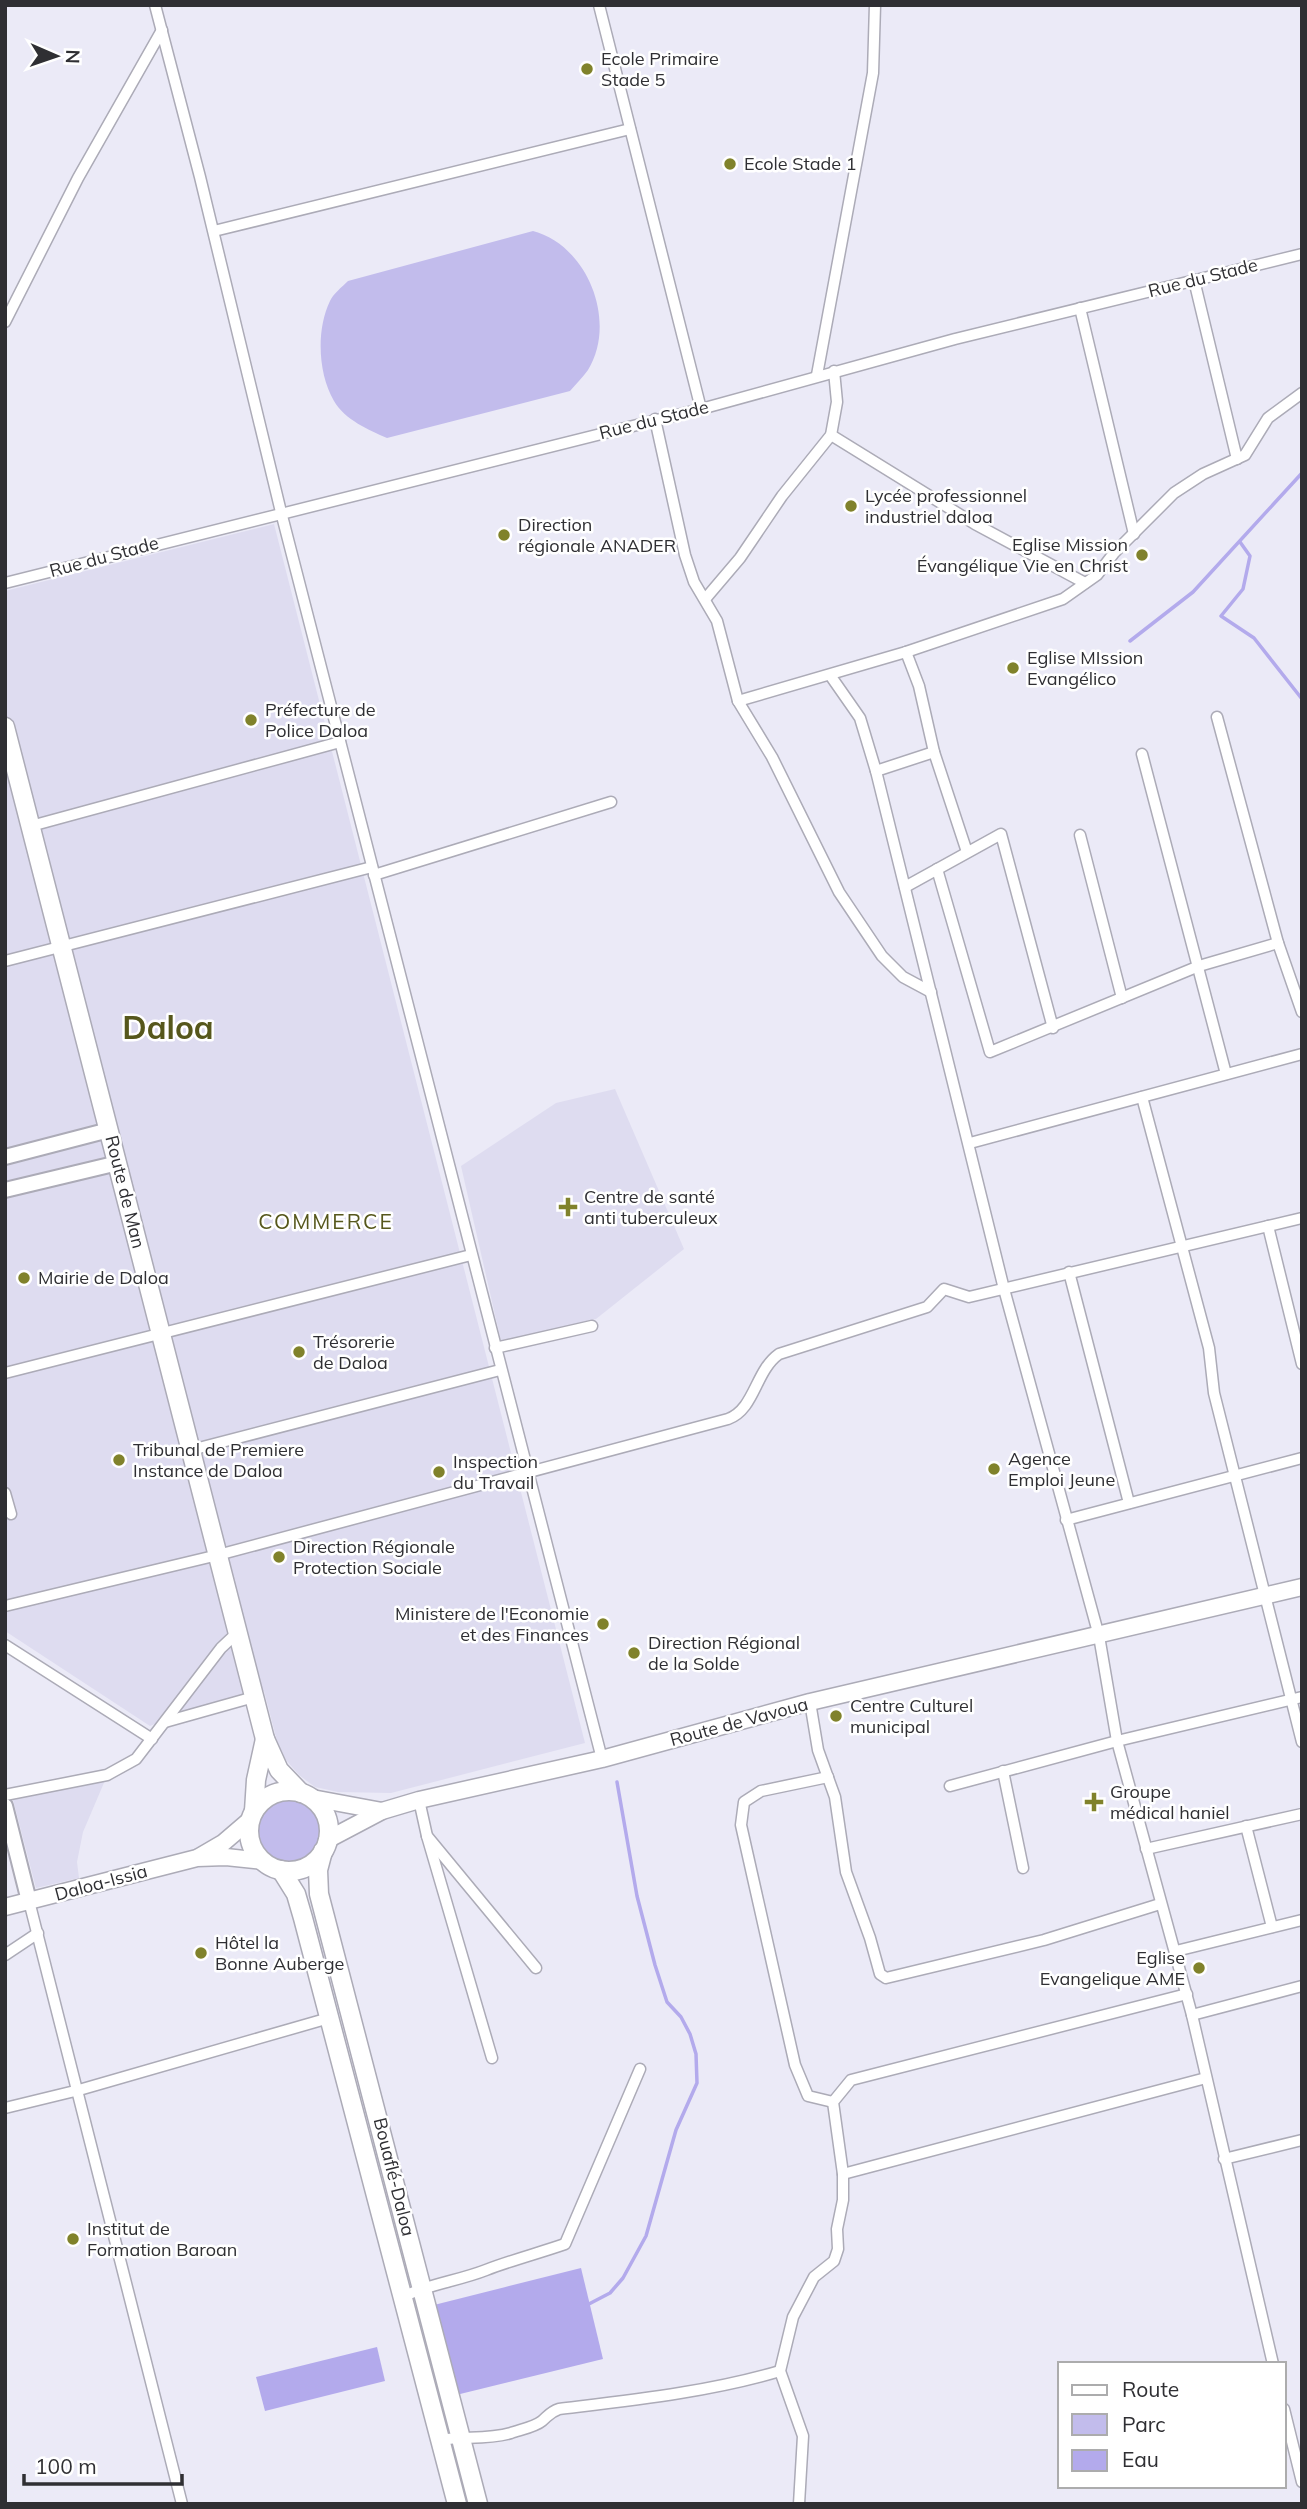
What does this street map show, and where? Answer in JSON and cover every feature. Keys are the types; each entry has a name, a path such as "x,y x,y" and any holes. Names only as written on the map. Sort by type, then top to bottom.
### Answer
{"highway":[{"name":"Route de Man","path":"5,727 238,1632 248,1698 279,1770 307,1796"},
{"path":"253,1815 271,1795 286,1791 307,1796 326,1817 325,1845 304,1868 281,1870 263,1861 252,1847 253,1815 256,1780 265,1739"},
{"name":"Bouaflé-Daloa","path":"325,1845 318,1870 319,1894 478,2504"},
{"name":"Bouaflé-Daloa","path":"281,1870 296,1894 457,2504"}],"main road":[{"name":"Route de Vavoua","path":"325,1845 382,1811 419,1800 602,1759 810,1702 1302,1587"},
{"path":"307,1796 382,1811"},
{"path":"197,1858 223,1843 253,1815"},
{"path":"197,1858 226,1857 263,1861"},
{"name":"Daloa-Issia","path":"5,1907 197,1858"}],"street":[{"path":"155,5 214,231 281,512 602,1759"},
{"path":"599,5 701,409"},
{"path":"817,375 873,73 875,5"},
{"path":"5,323 78,178 162,30"},
{"path":"214,231 630,129"},
{"name":"Rue du Stade","path":"5,583 701,409 834,370 1302,254"},
{"path":"1194,281 1237,459"},
{"path":"1080,308 1134,534"},
{"path":"706,598 740,558 782,496 831,435 836,402 834,370"},
{"path":"738,701 830,676 1063,599 1097,575 1174,493 1203,474 1245,455 1268,418 1302,393"},
{"path":"655,419 685,555 694,582 706,598 717,621 738,701 772,757 839,892 881,956 903,977 931,992"},
{"path":"831,435 975,524 1085,583"},
{"path":"906,652 919,686 934,752 967,852"},
{"path":"830,676 860,718 876,771 1004,1289 1098,1636 1117,1741 1187,1994 1273,2362"},
{"path":"1217,717 1278,943 1302,1012"},
{"path":"31,827 340,742"},
{"path":"876,771 934,752"},
{"path":"1142,754 1226,1074"},
{"path":"5,961 61,945 98,939 373,871 611,802"},
{"path":"905,887 999,834 1003,836 1053,1028"},
{"path":"1080,835 1122,998"},
{"path":"937,869 989,1051 1053,1028 1199,966 1278,943"},
{"path":"970,1143 1302,1054"},
{"path":"1142,1097 1184,1244 1209,1348 1214,1394 1302,1742"},
{"path":"5,1157 108,1130"},
{"path":"5,1190 118,1163"},
{"path":"5,1606 218,1555 737,1416 744,1410 767,1362 779,1354 927,1307 944,1289 969,1297 1302,1218"},
{"path":"1268,1226 1302,1364"},
{"path":"5,1373 471,1255"},
{"path":"1069,1272 1129,1503"},
{"path":"495,1348 592,1326"},
{"path":"191,1450 500,1370"},
{"path":"1066,1520 1302,1458"},
{"path":"5,1493 11,1514"},
{"path":"5,1796 107,1775 136,1759 221,1648 238,1632"},
{"path":"5,1645 152,1739"},
{"path":"950,1786 1117,1741 1302,1697"},
{"path":"165,1722 248,1698"},
{"path":"810,1702 818,1750 835,1797 846,1872 880,1974 886,1978 1044,1940 1160,1904"},
{"path":"1003,1771 1023,1868"},
{"path":"828,1777 761,1791 744,1802 741,1825 795,2065 808,2096 834,2102"},
{"path":"419,1800 492,2058"},
{"path":"5,1806 183,2504"},
{"path":"1146,1849 1302,1814"},
{"path":"1246,1826 1272,1927"},
{"path":"428,1836 536,1968"},
{"path":"1175,1951 1302,1920"},
{"path":"5,1955 38,1933"},
{"path":"1192,2015 1302,1986"},
{"path":"799,2504 803,2436 780,2371 793,2317 814,2277 834,2261 838,2249 836,2229 843,2200 843,2174 834,2102 851,2080 1187,1994"},
{"path":"5,2108 79,2090 330,2018"},
{"path":"402,2297 421,2287 565,2245 640,2069"},
{"path":"843,2174 1206,2078"},
{"path":"1224,2159 1302,2140"},
{"path":"440,2440 460,2436 481,2439 509,2434 542,2421 550,2412 559,2409 691,2391 746,2381 780,2371"},
{"path":"1286,2417 1302,2482"}],"shaded area":[{"path":"274,524 585,1743 391,1793 338,1792 315,1787 299,1775 286,1760 277,1741 264,1691 178,1714 150,1726 5,1631 5,591"},
{"name":"Centre de santé anti tuberculeux","path":"615,1089 684,1249 596,1319 501,1341 461,1166 556,1103"},
{"path":"106,1778 83,1832 77,1862 79,1878 36,1888 13,1800"}],"green space":[{"path":"533,231 552,239 569,252 592,287 598,308 600,330 596,351 588,370 570,391 387,438 344,414 329,390 321,352 322,325 335,293 348,281"},
{"path":"288,1799 300,1801 311,1808 318,1819 318,1843 311,1854 300,1861 288,1863 276,1861 265,1854 258,1843 256,1831 258,1819 265,1808 276,1801"}],"water":[{"path":"581,2268 603,2359 452,2396 430,2306"},
{"path":"377,2347 385,2381 265,2411 256,2377"}],"waterway":[{"path":"1130,641 1193,592 1302,473"},
{"path":"1240,542 1250,556 1243,589 1221,616 1254,638 1302,699"},
{"path":"587,2305 610,2293 623,2278 646,2236 676,2130 697,2083 696,2054 690,2034 681,2017 667,2002 655,1965 637,1896 617,1782"}],"place":[{"name":"Ecole Primaire Stade 5","path":"587,69"},
{"name":"Ecole Stade 1","path":"730,164"},
{"name":"Lycée professionnel industriel daloa","path":"851,506"},
{"name":"Direction régionale ANADER","path":"504,535"},
{"name":"Eglise Mission Évangélique Vie en Christ","path":"1142,555"},
{"name":"Eglise MIssion Evangélico","path":"1013,668"},
{"name":"Préfecture de Police Daloa","path":"251,720"},
{"name":"Centre de santé anti tuberculeux","path":"568,1207"},
{"name":"Mairie de Daloa","path":"24,1278"},
{"name":"Trésorerie de Daloa","path":"299,1352"},
{"name":"Tribunal de Premiere Instance de Daloa","path":"119,1460"},
{"name":"Agence Emploi Jeune","path":"994,1469"},
{"name":"Inspection du Travail","path":"439,1472"},
{"name":"Direction Régionale Protection Sociale","path":"279,1557"},
{"name":"Ministere de l'Economie et des Finances","path":"603,1624"},
{"name":"Direction Régional de la Solde","path":"634,1653"},
{"name":"Centre Culturel municipal","path":"836,1716"},
{"name":"Groupe médical haniel","path":"1094,1802"},
{"name":"Hôtel la Bonne Auberge","path":"201,1953"},
{"name":"Eglise Evangelique AME","path":"1199,1968"},
{"name":"Institut de Formation Baroan","path":"73,2239"}],"district":[{"name":"Daloa","path":"168,1028"},
{"name":"COMMERCE","path":"326,1222"}]}
